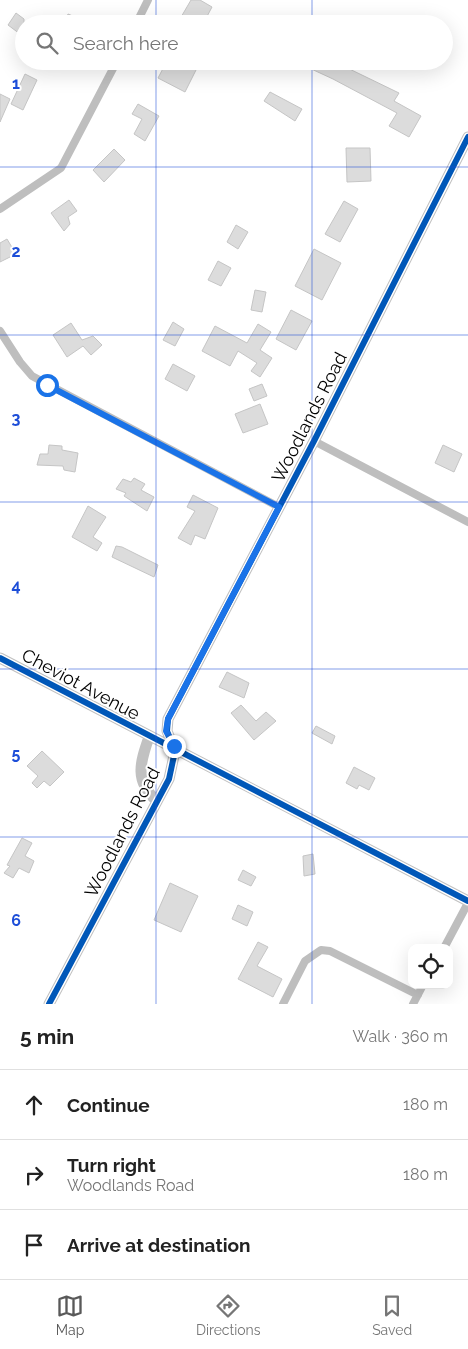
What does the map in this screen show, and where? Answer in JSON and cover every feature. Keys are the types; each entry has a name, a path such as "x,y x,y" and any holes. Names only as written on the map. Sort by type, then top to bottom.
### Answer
{"street":[{"path":"140,15 148,0"},
{"path":"0,209 61,168 112,70"},
{"name":"Woodlands Road","path":"49,1004 169,779 175,751 166,731 168,719 314,441 468,137"},
{"path":"0,331 20,362 32,376 279,507"},
{"path":"314,441 468,522"},
{"name":"Cheviot Avenue","path":"0,658 175,751 468,902"},
{"path":"149,737 142,760 141,773 145,788 157,801"},
{"path":"446,944 468,902"},
{"path":"283,1004 305,961 322,950 330,952 418,995"},
{"path":"413,1004 421,989"}],"building":[{"path":"191,0 200,0 212,7 208,15 182,15"},
{"path":"16,13 19,15 15,15 15,30 8,25"},
{"path":"162,70 196,70 185,92 158,78"},
{"path":"314,70 352,70 399,93 394,101 421,116 409,137 389,126 397,113"},
{"path":"25,74 37,80 23,110 11,104"},
{"path":"270,92 302,109 295,121 264,101"},
{"path":"0,94 10,99 0,122"},
{"path":"138,104 159,116 145,141 134,134 142,119 132,114"},
{"path":"346,148 370,148 371,181 347,182"},
{"path":"114,149 125,160 104,182 93,170"},
{"path":"69,200 77,211 68,217 70,224 64,231 51,213"},
{"path":"344,201 358,209 340,242 325,234"},
{"path":"236,225 248,232 238,249 227,242"},
{"path":"7,239 16,254 0,262 0,243"},
{"path":"314,249 341,263 322,300 295,286"},
{"path":"218,261 231,268 221,286 208,280"},
{"path":"255,290 266,292 262,312 251,310"},
{"path":"291,310 312,321 296,350 276,339"},
{"path":"173,322 184,329 175,346 163,340"},
{"path":"71,323 82,340 93,336 102,345 91,355 83,346 67,357 53,335"},
{"path":"258,324 271,332 260,350 272,358 260,377 251,371 257,363 238,351 230,366 202,351 215,326 247,343"},
{"path":"173,364 195,376 187,391 165,379"},
{"path":"262,384 267,396 254,401 249,389"},
{"path":"260,404 268,424 243,433 235,414"},
{"path":"49,445 62,446 62,450 78,453 75,472 64,470 63,466 37,465 40,454 48,454"},
{"path":"443,445 462,454 454,472 435,463"},
{"path":"134,478 145,484 141,490 154,497 147,511 124,496 126,493 116,489 123,479 131,482"},
{"path":"193,495 218,508 205,539 195,535 191,545 178,538 195,511 187,507"},
{"path":"88,506 106,517 93,537 102,543 97,551 72,537"},
{"path":"116,546 122,547 158,565 154,577 112,557"},
{"path":"227,672 249,683 244,698 219,687"},
{"path":"241,705 256,721 266,712 276,721 254,740 231,713"},
{"path":"316,726 335,736 332,744 312,733"},
{"path":"42,751 64,772 50,786 44,781 37,788 32,783 38,776 27,766"},
{"path":"354,767 375,778 369,790 359,785 357,789 346,783"},
{"path":"22,838 32,843 25,856 34,861 29,873 19,868 13,878 4,873 10,866 7,865"},
{"path":"313,854 315,874 304,876 303,856"},
{"path":"243,870 256,877 251,886 238,880"},
{"path":"170,883 198,896 181,932 154,920"},
{"path":"238,905 253,912 247,926 232,919"},
{"path":"258,942 268,947 257,966 282,979 273,997 238,979"}],"cycle path":[{"path":"49,1004 169,779 175,751 167,731 168,719 314,441 468,137"},
{"path":"0,658 468,901"}],"route":[{"path":"47,385 279,507 168,719 166,731 174,746"}]}
